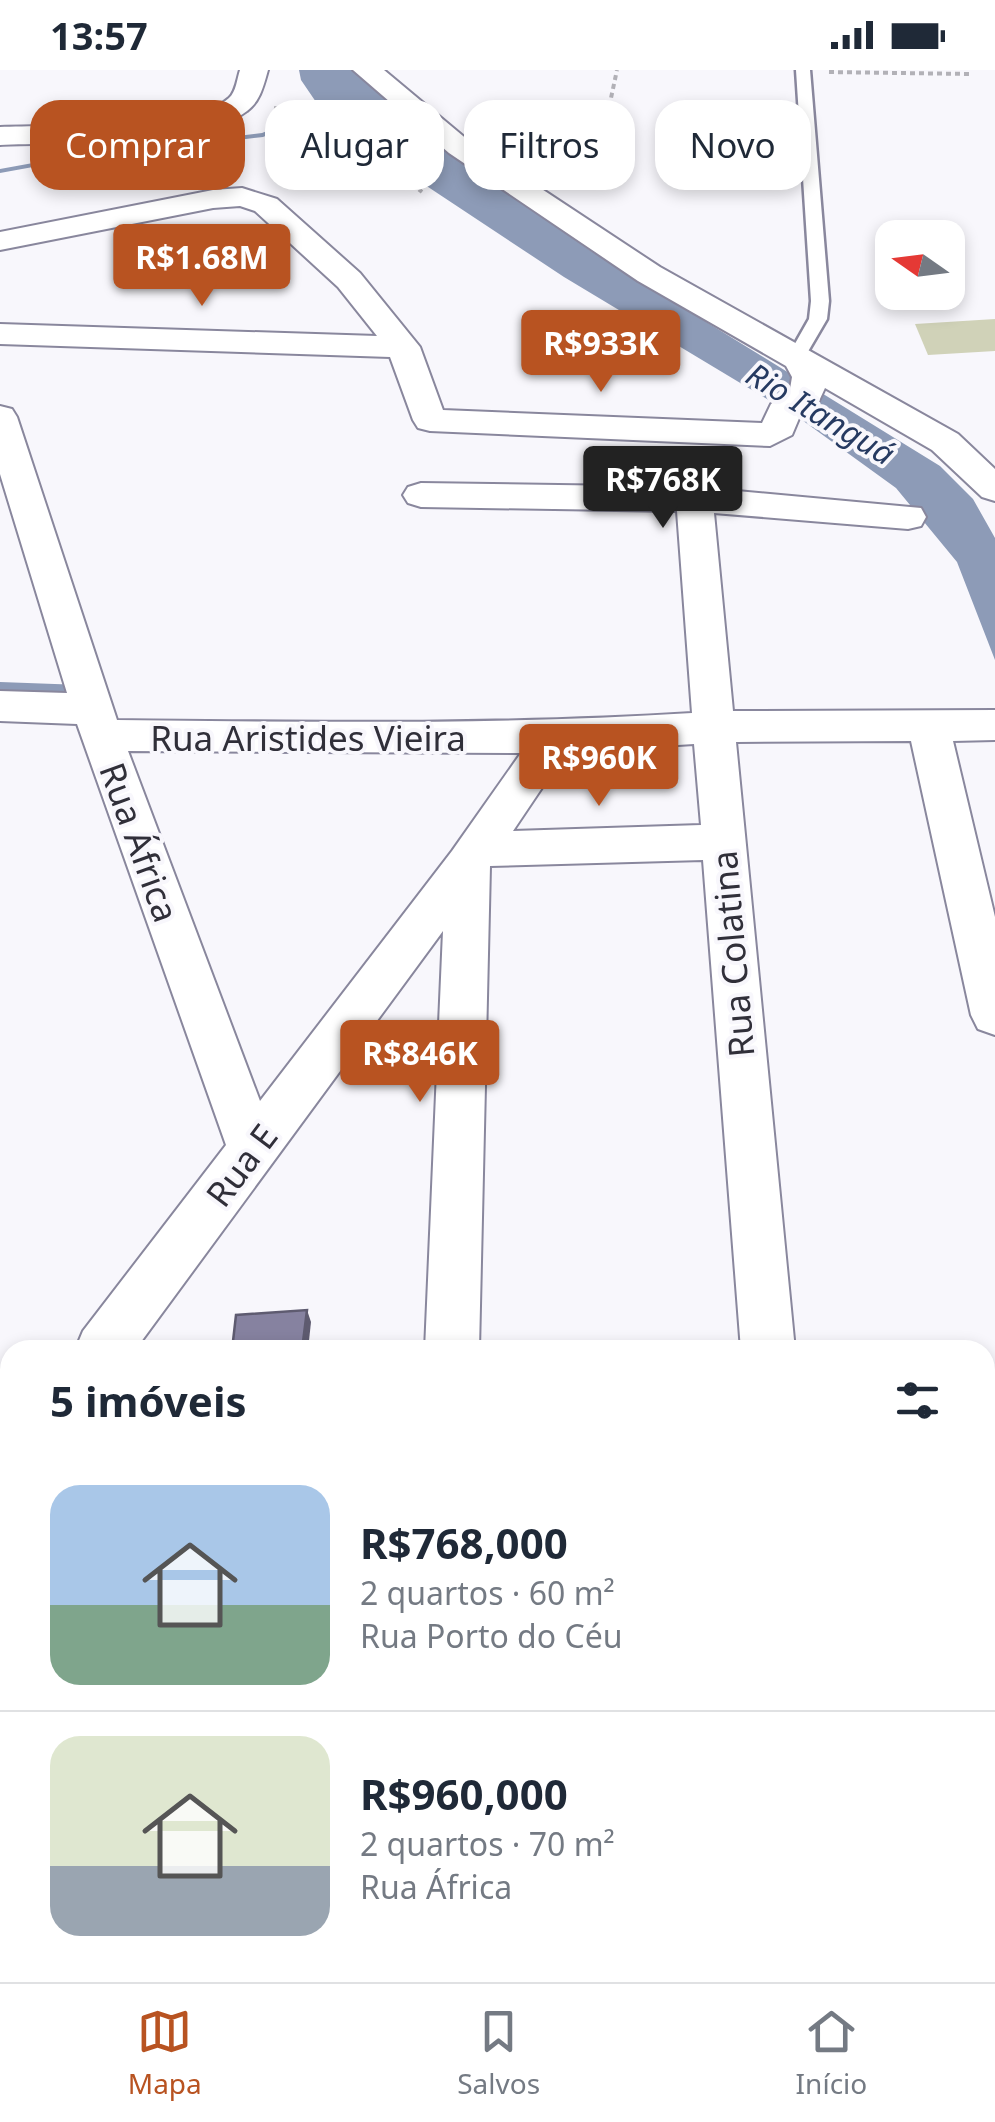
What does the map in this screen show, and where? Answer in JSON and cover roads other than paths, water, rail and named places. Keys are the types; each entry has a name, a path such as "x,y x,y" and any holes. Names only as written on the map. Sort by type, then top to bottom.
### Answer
{"street":[{"path":"0,134 189,124 218,116 228,95 248,92 254,70"},
{"path":"366,70 459,147 649,274 944,442 995,489"},
{"path":"0,241 242,197 266,205 349,280 403,346 430,420 787,413 809,377 798,356"},
{"path":"0,334 403,346"},
{"name":"Rua África","path":"0,417 97,722 253,1149"},
{"path":"421,495 694,498 908,518"},
{"name":"Rua Colatina","path":"694,498 767,1340"},
{"name":"Rua Aristides Vieira","path":"0,706 97,722 554,737 712,727 995,724"},
{"path":"928,724 995,1015"},
{"name":"Rua E","path":"110,1340 473,856 554,737"},
{"path":"452,1340 473,856 722,842"}],"lane":[{"path":"798,356 818,319 820,301 803,71"}],"water":[{"name":"Rio Itanguá","path":"299,70 357,70 388,100 315,100"},
{"name":"Rio Itanguá","path":"444,150 464,163 464,190 502,190 591,251 940,466 973,499 995,538 995,660 957,562 896,488 802,420 564,277 433,190 444,190"}],"waterway":[{"path":"0,171 265,134"},
{"path":"0,686 82,689"}]}
